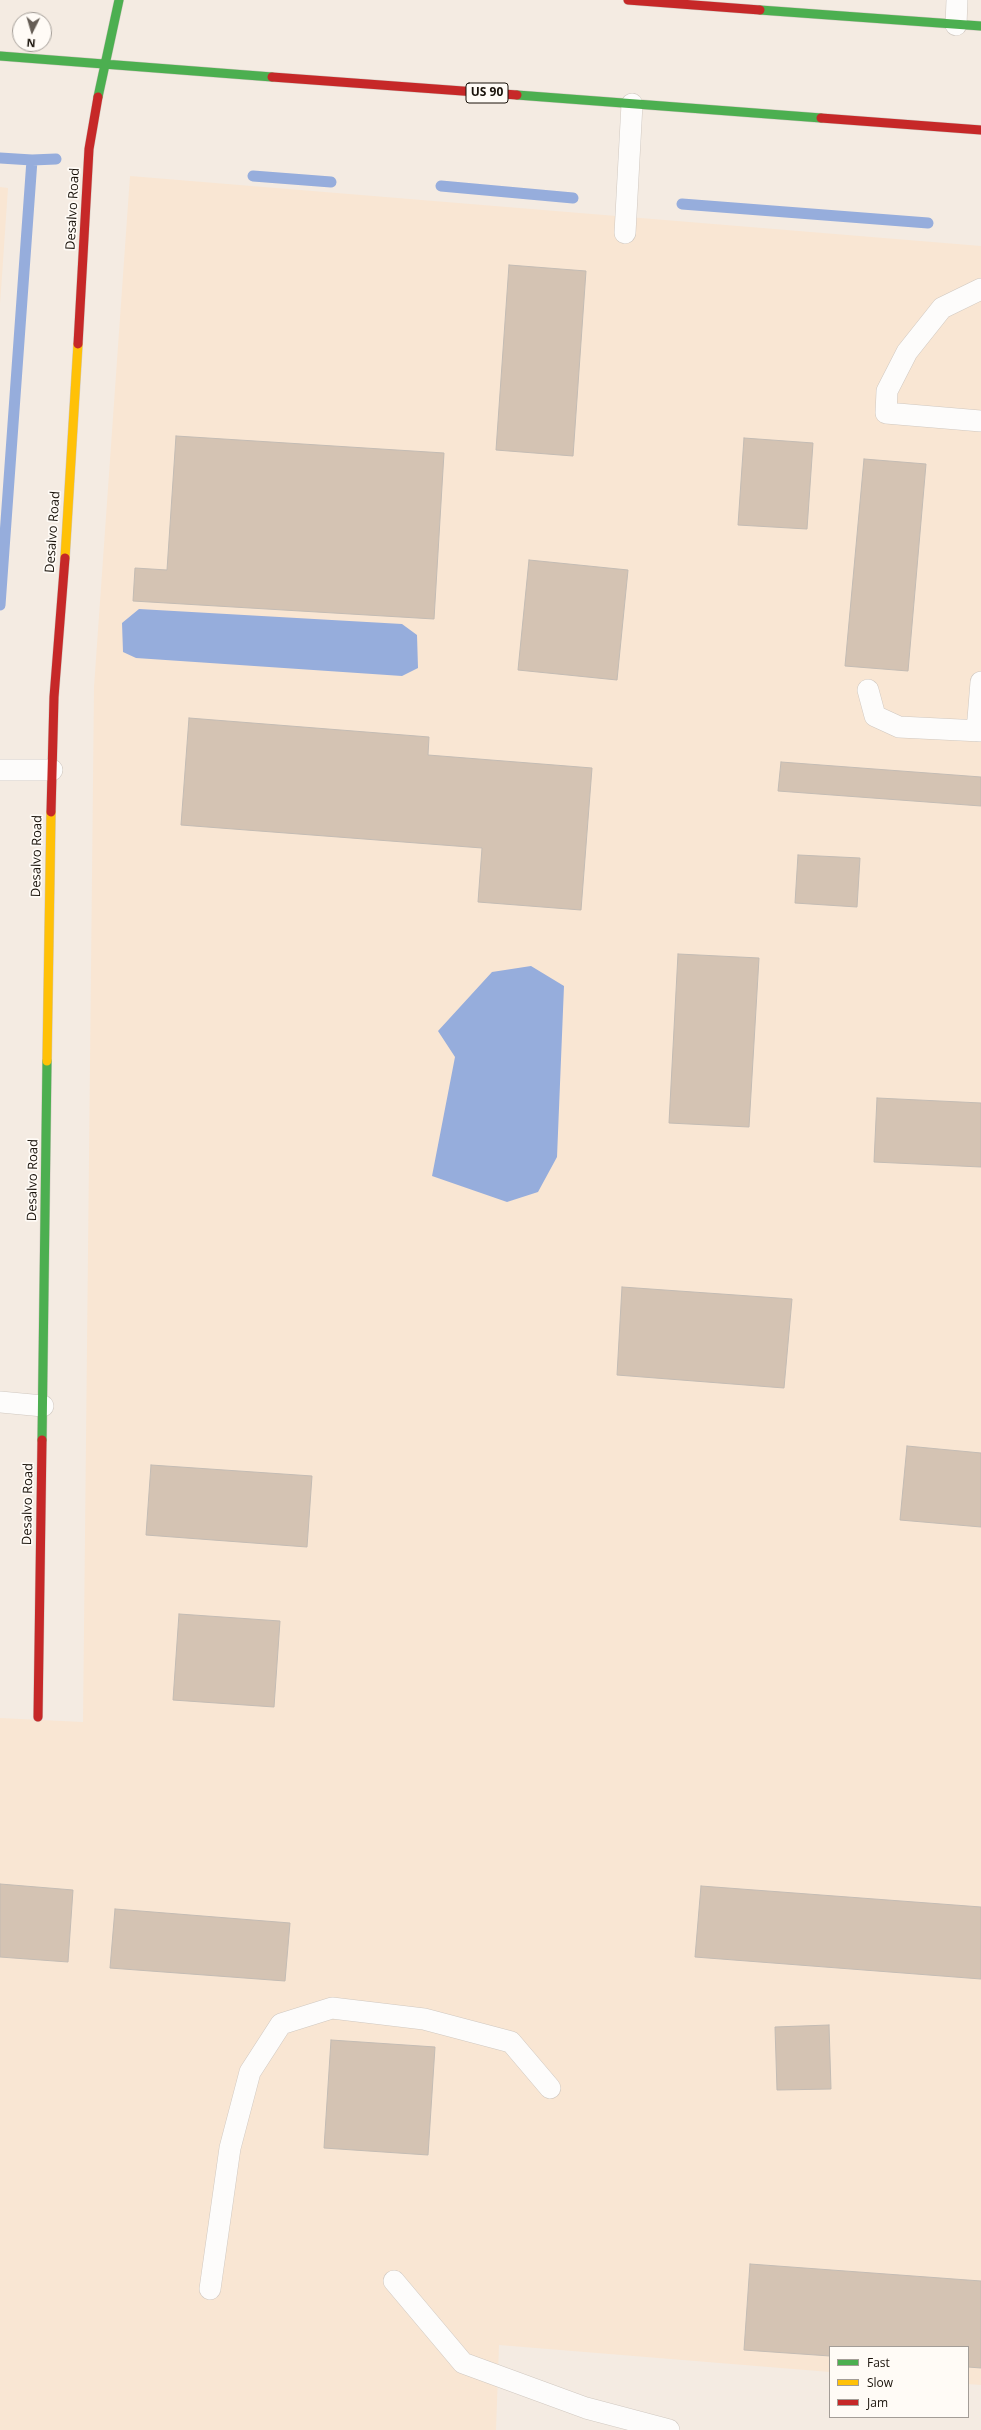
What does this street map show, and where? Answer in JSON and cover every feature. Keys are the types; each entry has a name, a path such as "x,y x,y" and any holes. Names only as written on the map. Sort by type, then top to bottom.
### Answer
{"main road":[{"name":"Desalvo Road","path":"38,1717 54,697 69,496 89,149 104,64 119,0"},
{"path":"628,0 770,5 981,26"},
{"name":"US 90","path":"0,56 981,130"}],"lane":[{"path":"956,24 957,0"},
{"path":"625,233 632,104"},
{"path":"981,289 942,308 907,352 887,391 886,413 981,421"},
{"path":"868,690 876,716 898,727 979,731 981,682"},
{"path":"0,770 52,770"},
{"path":"0,1402 43,1406"},
{"path":"210,2289 230,2148 250,2072 281,2024 332,2008 424,2019 511,2042 550,2088"},
{"path":"394,2281 463,2363 586,2408 669,2430"}],"shaded area":[{"path":"130,176 981,246 981,2385 969,2384 969,2346 829,2346 829,2372 499,2345 496,2430 0,2430 0,1718 83,1722 94,687"},
{"path":"0,187 8,188 0,305"}],"water":[{"path":"139,609 402,624 417,635 418,668 402,676 136,658 123,652 122,623"},
{"path":"531,966 564,986 557,1157 538,1192 507,1202 432,1176 455,1057 438,1031 492,972"}],"building":[{"path":"509,265 586,271 573,456 496,450"},
{"path":"176,436 444,453 434,619 133,601 135,568 167,570"},
{"path":"744,438 813,443 807,529 738,525"},
{"path":"864,459 926,464 908,671 845,666"},
{"path":"529,560 628,570 617,680 518,670"},
{"path":"189,718 429,737 428,755 592,768 581,910 478,902 482,848 181,825"},
{"path":"781,762 981,777 981,806 778,791"},
{"path":"798,855 860,858 857,907 795,903"},
{"path":"678,954 759,958 749,1127 669,1123"},
{"path":"877,1098 981,1103 981,1167 874,1162"},
{"path":"622,1287 792,1299 784,1388 617,1375"},
{"path":"907,1446 981,1453 981,1527 900,1520"},
{"path":"151,1465 312,1476 307,1547 146,1535"},
{"path":"179,1614 280,1621 274,1707 173,1700"},
{"path":"0,1884 73,1890 68,1962 0,1957"},
{"path":"701,1886 981,1907 981,1979 695,1957"},
{"path":"115,1909 290,1923 285,1981 110,1968"},
{"path":"829,2025 831,2089 777,2090 775,2027"},
{"path":"331,2040 435,2047 428,2155 324,2148"},
{"path":"750,2264 981,2281 981,2368 969,2367 969,2346 829,2346 829,2356 744,2350"}],"waterway":[{"path":"0,158 32,160 56,159"},
{"path":"0,605 32,160"},
{"path":"253,176 331,182"},
{"path":"441,186 573,198"},
{"path":"682,204 928,223"}],"traffic: fast":[{"path":"98,97 119,0"},
{"path":"760,10 981,26"},
{"path":"0,56 272,77"},
{"path":"517,95 821,118"},
{"path":"42,1440 47,1061"}],"traffic: slow":[{"path":"65,558 78,344"},
{"path":"47,1061 51,812"}],"traffic: jam":[{"path":"628,0 760,10"},
{"path":"272,77 517,95"},
{"path":"78,344 89,149 98,97"},
{"path":"821,118 981,130"},
{"path":"51,812 54,697 65,558"},
{"path":"38,1717 42,1440"}]}
